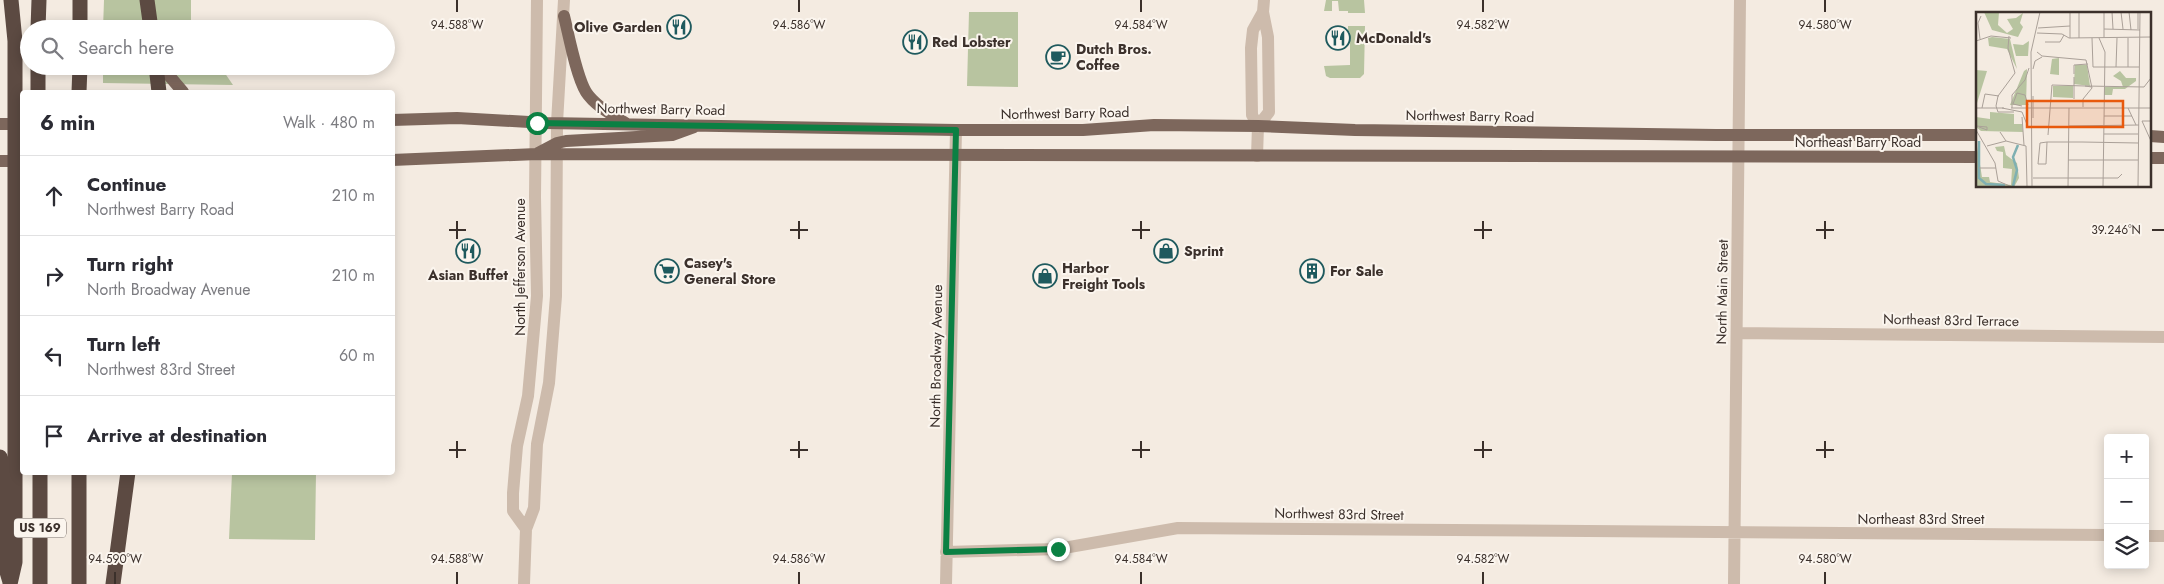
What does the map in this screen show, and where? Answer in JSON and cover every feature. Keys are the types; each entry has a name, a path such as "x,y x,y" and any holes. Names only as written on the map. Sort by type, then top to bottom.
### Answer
{"highway":[{"path":"10,583 16,562 15,41 11,0"},
{"path":"38,0 38,20"},
{"path":"80,0 80,20"},
{"path":"147,0 150,20"},
{"path":"38,75 38,90"},
{"path":"80,75 80,90"},
{"path":"157,75 159,90"},
{"path":"0,457 4,562 10,583"},
{"name":"US 169","path":"40,475 40,584"},
{"name":"US 169","path":"79,475 79,584"},
{"path":"114,584 128,475"}],"main road":[{"path":"564,16 574,57 586,91 594,101 626,124"},
{"path":"169,75 181,90"},
{"name":"Northwest Barry Road","path":"395,120 457,118 537,123 701,124 956,130 1083,130 1154,125 1258,126 1355,130 1738,135"},
{"path":"0,124 20,124"},
{"path":"395,160 537,154 557,149 578,140 672,135 701,124"},
{"name":"Northeast Barry Road","path":"1738,135 1976,135"},
{"path":"557,149 955,154 1738,157"},
{"name":"Northeast Barry Road","path":"1738,157 1976,157"},
{"path":"0,161 20,161"}],"street":[{"name":"North Jefferson Avenue","path":"526,529 513,511 512,493 517,446 528,396 537,296 535,197 537,154 537,0"},
{"path":"524,584 526,529 534,508 537,444 548,396 553,340 556,296 557,149 564,0"},
{"name":"North Main Street","path":"1734,584 1740,0"},
{"path":"1258,126 1269,112 1268,37 1263,6"},
{"path":"1257,156 1258,126 1252,115 1251,48 1253,30 1263,6"},
{"name":"North Broadway Avenue","path":"946,584 956,130"},
{"name":"Northeast 83rd Terrace","path":"1737,332 2164,337"},
{"name":"Northwest 83rd Street","path":"946,552 1058,549 1178,528 1734,534"},
{"name":"Northeast 83rd Street","path":"1734,534 2104,536"},
{"path":"2149,536 2164,536"}],"green space":[{"path":"104,0 191,0 191,20 103,20"},
{"path":"1326,0 1364,0 1365,13 1339,11 1338,1 1332,1 1332,11 1324,11"},
{"path":"969,12 1018,12 1018,87 967,86"},
{"path":"1348,26 1365,26 1364,74 1360,78 1330,78 1326,76 1324,66 1350,65 1350,32 1348,32"},
{"path":"103,75 226,75 233,85 103,83"},
{"path":"232,475 316,475 315,540 229,539"}],"place":[{"name":"Olive Garden","path":"679,27"},
{"name":"McDonald's","path":"1338,38"},
{"name":"Red Lobster","path":"915,42"},
{"name":"Dutch Bros. Coffee","path":"1058,57"},
{"name":"Asian Buffet","path":"468,251"},
{"name":"Sprint","path":"1166,251"},
{"name":"Casey's General Store","path":"667,271"},
{"name":"For Sale","path":"1312,271"},
{"name":"Harbor Freight Tools","path":"1045,276"}],"route":[{"path":"537,123 701,124 956,130 946,552 1058,549"}]}
